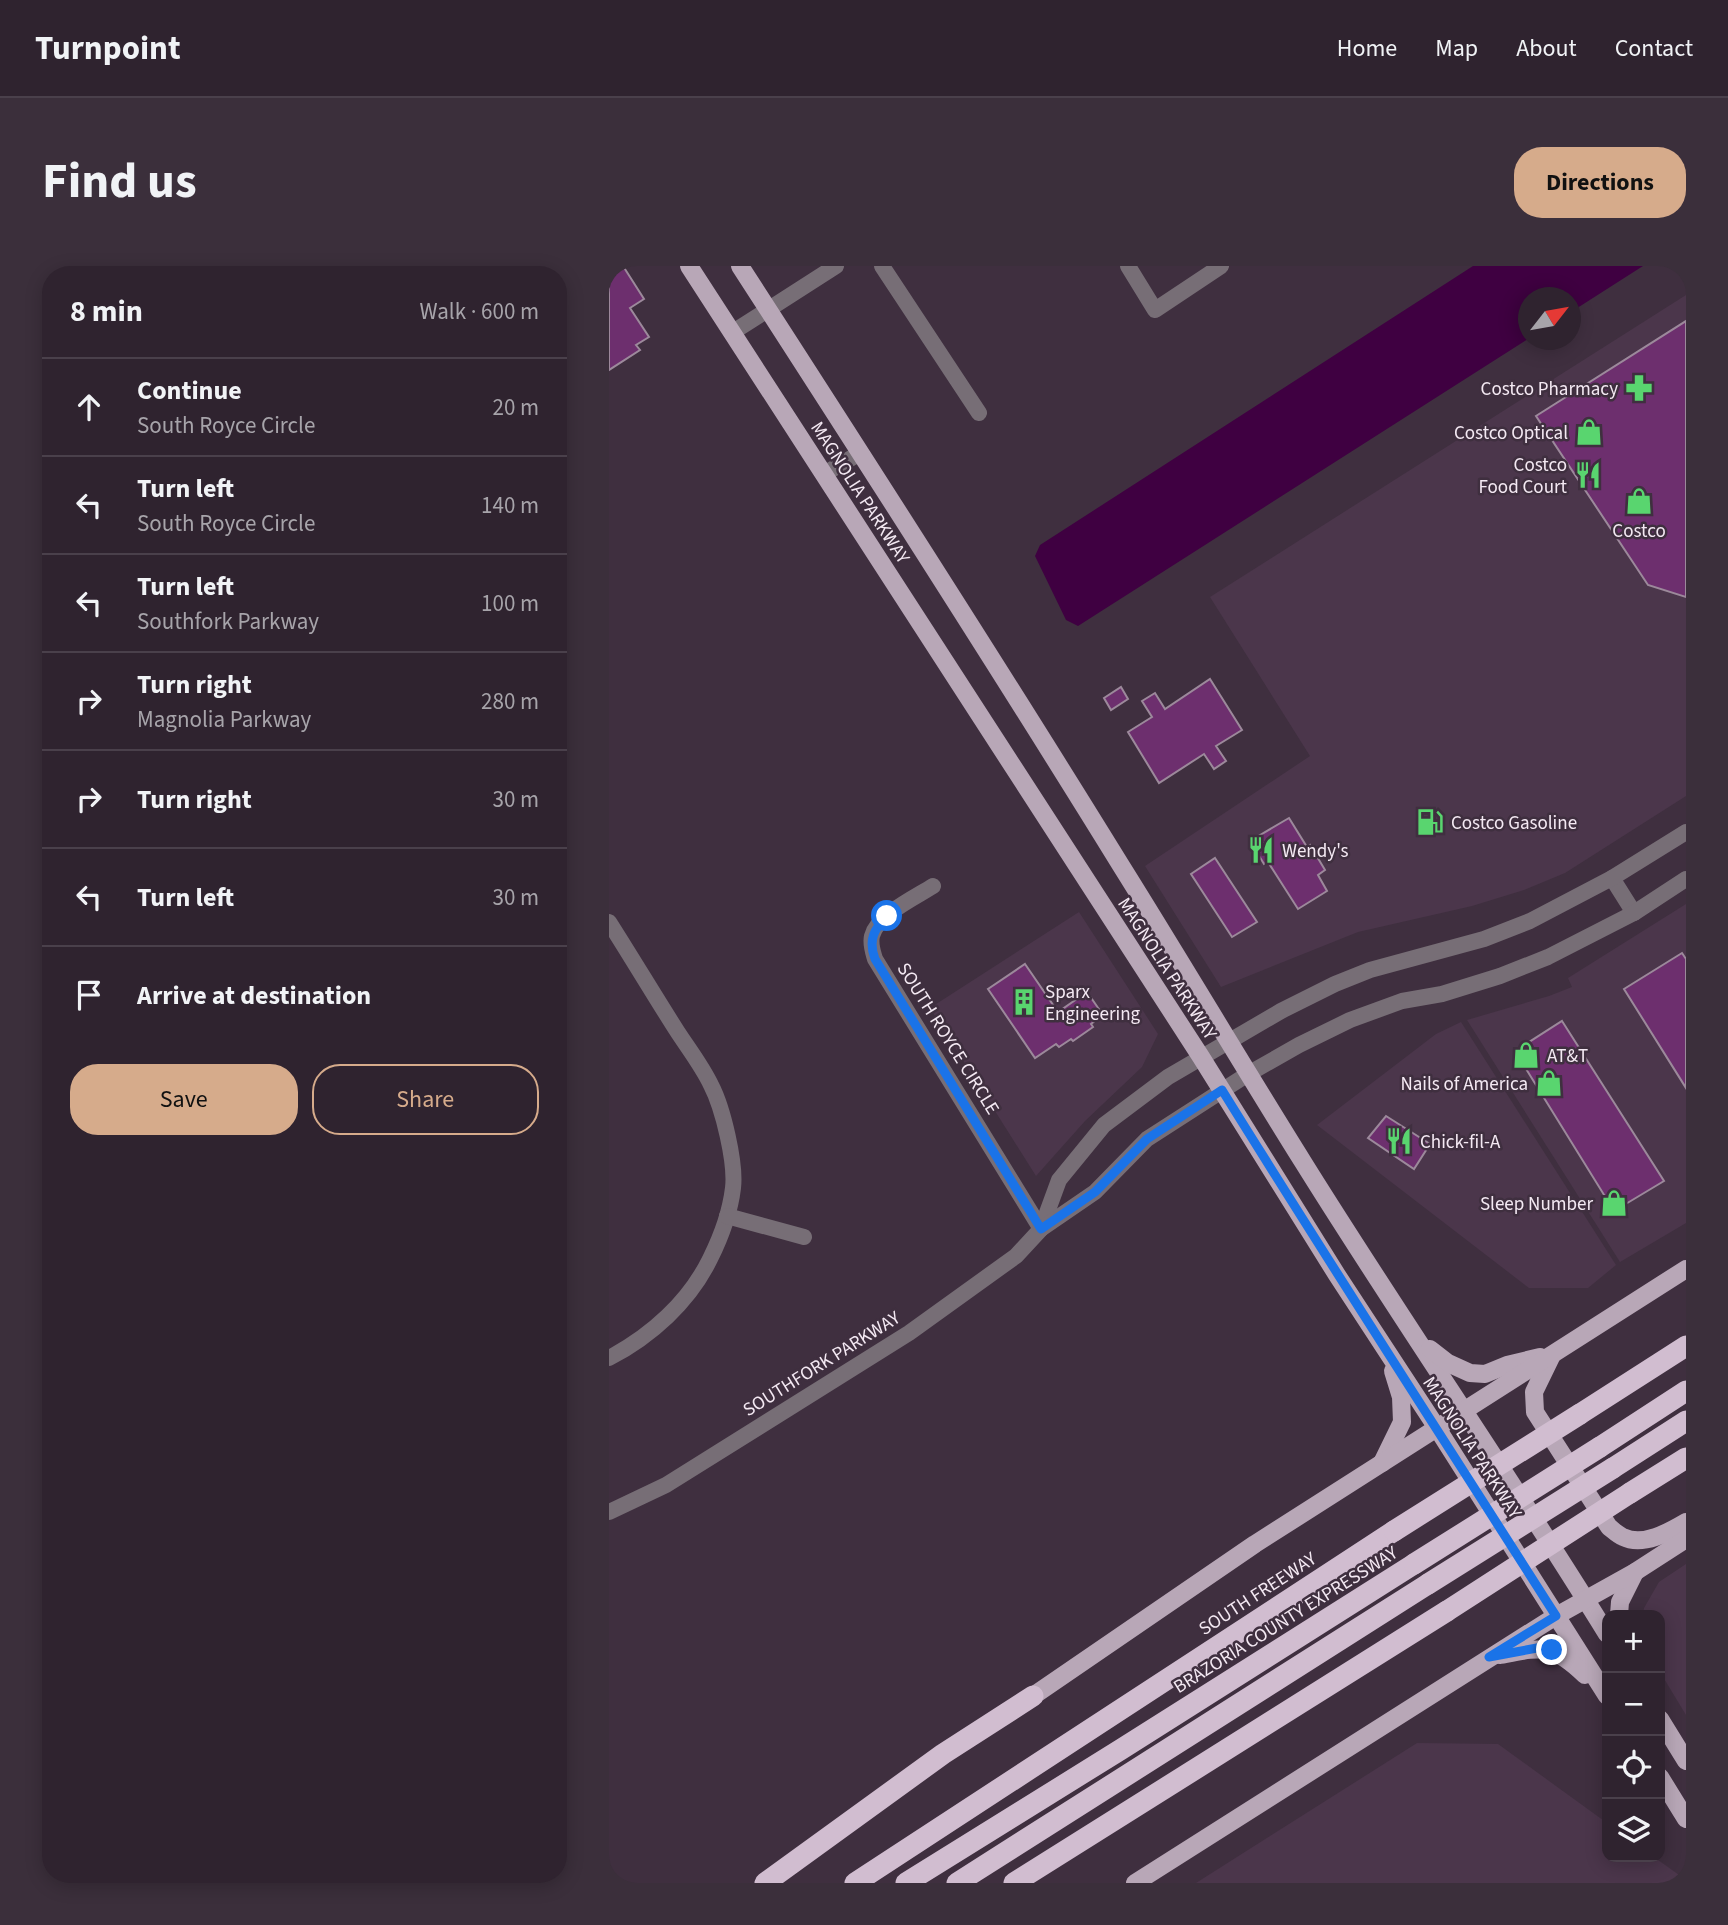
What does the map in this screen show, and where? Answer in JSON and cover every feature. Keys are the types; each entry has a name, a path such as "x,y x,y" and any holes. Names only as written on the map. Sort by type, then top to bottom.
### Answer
{"highway":[{"name":"SOUTH FREEWAY","path":"855,1883 1394,1531 1686,1346"},
{"name":"BRAZORIA COUNTY EXPRESSWAY","path":"906,1883 1121,1750 1686,1391"},
{"path":"957,1883 1686,1420"},
{"path":"1014,1883 1686,1458"},
{"path":"765,1883 943,1754 1033,1696"}],"main road":[{"name":"MAGNOLIA PARKWAY","path":"689,266 1201,1057 1602,1689"},
{"name":"MAGNOLIA PARKWAY","path":"740,266 1123,868 1227,1042 1306,1167 1602,1626"},
{"path":"1033,1696 1244,1552 1686,1269"},
{"path":"1419,1340 1448,1363 1470,1373 1485,1374 1507,1365 1553,1354"},
{"path":"1382,1463 1402,1422 1401,1397 1385,1348"},
{"path":"1553,1354 1534,1392 1535,1412 1609,1527 1624,1538 1637,1540 1660,1536 1686,1522"},
{"path":"1135,1883 1489,1657 1585,1598 1635,1572 1686,1539"},
{"path":"1619,1610 1620,1602 1635,1572"},
{"path":"1489,1657 1537,1648 1552,1650 1573,1663 1602,1691"},
{"path":"1665,1728 1686,1761"},
{"path":"1665,1785 1686,1819"}],"street":[{"path":"733,332 837,266"},
{"path":"882,266 979,413"},
{"path":"1128,266 1155,310 1221,266"},
{"path":"824,474 860,453"},
{"name":"SOUTHFORK PARKWAY","path":"1041,1229 1059,1180 1104,1125 1168,1077 1281,1011 1335,984 1370,970 1484,939 1529,921 1612,878 1686,832"},
{"path":"1612,878 1634,913"},
{"name":"SOUTHFORK PARKWAY","path":"609,1512 666,1485 909,1332 1016,1256 1041,1229 1095,1192 1147,1139 1248,1074 1350,1020 1402,1001 1442,994 1500,976 1548,957 1634,913 1686,879"},
{"name":"SOUTH ROYCE CIRCLE","path":"933,886 877,925 872,936 875,959 1041,1229"},
{"path":"609,922 712,1086 730,1140 734,1186 719,1241 706,1268 690,1291 671,1313 647,1334 609,1358"},
{"path":"727,1216 804,1237"}],"shaded area":[{"path":"1473,266 1643,266 1581,306 1581,287 1518,287 1518,345 1078,626 1066,620 1035,556 1040,545"},
{"path":"1686,295 1686,796 1565,873 1524,890 1472,906 1358,932 1221,987 1145,866 1310,756 1210,597"},
{"path":"1686,904 1686,1223 1620,1262 1467,1020 1572,987 1568,978"},
{"path":"1079,912 1158,1034 1142,1067 1085,1121 1036,1176 930,1008"},
{"path":"1461,1022 1616,1265 1588,1288 1529,1288 1317,1125 1436,1034"},
{"path":"1686,1564 1686,1715 1665,1680 1665,1610 1644,1610 1659,1582"},
{"path":"1417,1743 1498,1744 1602,1819 1602,1862 1661,1862 1686,1880 1686,1883 1196,1883"}],"building":[{"path":"609,266 623,266 644,299 630,308 649,337 636,345 640,350 609,370"},
{"name":"Costco","path":"1686,321 1686,597 1648,585 1536,416"},
{"path":"1210,679 1242,730 1216,746 1226,761 1214,769 1204,754 1159,783 1128,732 1152,717 1142,701 1155,693 1165,709"},
{"path":"1121,687 1128,699 1111,710 1104,698"},
{"path":"1289,818 1325,870 1318,875 1327,891 1298,909 1268,862 1264,864 1250,841"},
{"path":"1215,858 1257,922 1232,937 1191,874"},
{"path":"1682,953 1686,959 1686,1088 1624,989"},
{"name":"Sparx Engineering","path":"1025,964 1058,1012 1087,992 1103,1015 1091,1024 1093,1027 1073,1041 1071,1039 1059,1047 1056,1044 1035,1058 988,989"},
{"path":"1562,1021 1664,1181 1614,1211 1515,1051"},
{"name":"Chick-fil-A","path":"1386,1116 1430,1144 1414,1169 1368,1138"}],"place":[{"name":"Costco Pharmacy","path":"1639,388"},
{"name":"Costco Optical","path":"1589,432"},
{"name":"Costco Food Court","path":"1588,475"},
{"name":"Costco","path":"1639,501"},
{"name":"Costco Gasoline","path":"1430,822"},
{"name":"Wendy's","path":"1261,850"},
{"name":"Sparx Engineering","path":"1024,1002"},
{"name":"AT&T","path":"1526,1055"},
{"name":"Nails of America","path":"1549,1083"},
{"name":"Chick-fil-A","path":"1399,1141"},
{"name":"Sleep Number","path":"1614,1203"}],"route":[{"path":"887,916 877,925 872,936 875,959 1041,1229 1095,1192 1147,1139 1222,1090 1556,1616 1489,1657 1537,1648 1552,1650"}]}
